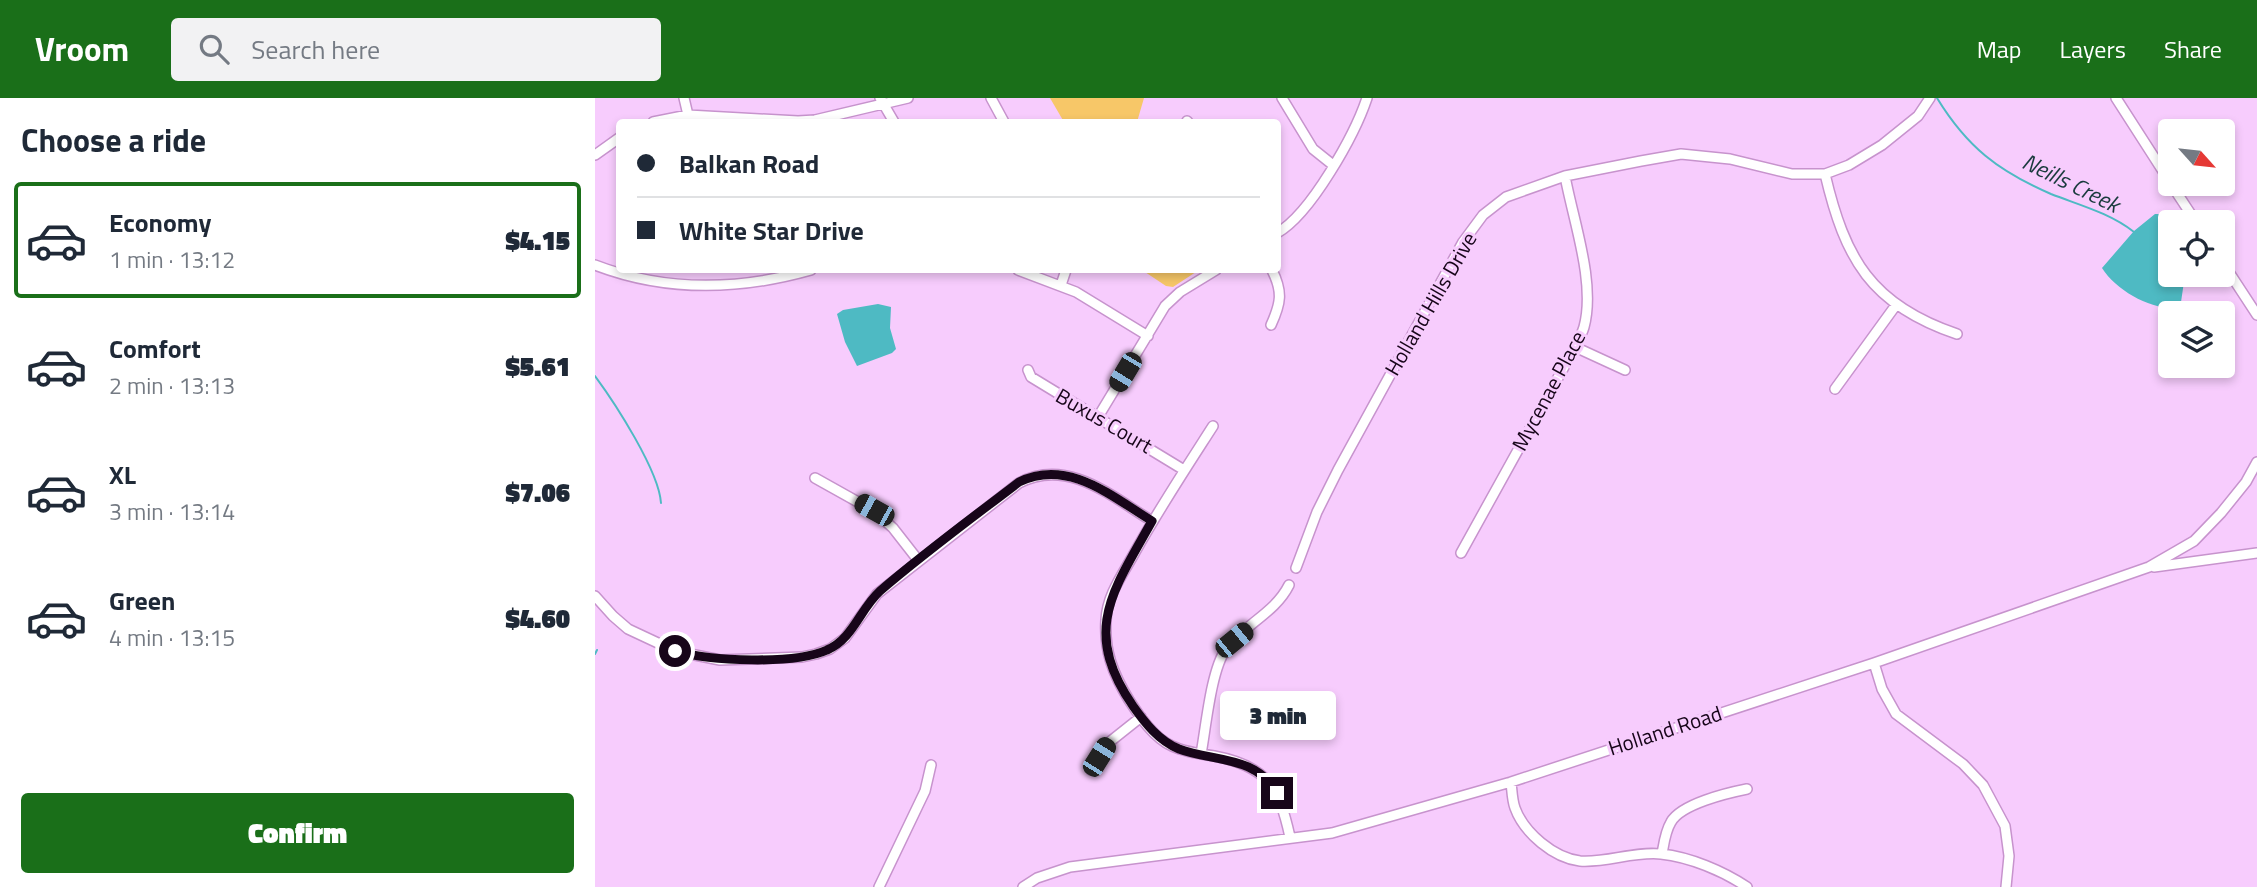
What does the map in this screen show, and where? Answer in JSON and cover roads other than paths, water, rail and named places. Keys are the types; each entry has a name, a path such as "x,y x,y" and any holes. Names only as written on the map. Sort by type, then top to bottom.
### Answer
{"street":[{"path":"684,98 688,115"},
{"path":"818,119 881,101 908,98"},
{"path":"991,98 1002,119"},
{"path":"1282,98 1313,149 1333,165"},
{"path":"1281,230 1300,215 1354,133 1367,98"},
{"name":"Holland Hills Drive","path":"1296,568 1317,512 1338,470 1463,242 1483,215 1506,197 1565,176 1681,154 1730,159 1792,174 1825,174 1849,165 1882,145 1918,116 1930,98"},
{"path":"2116,98 2158,163"},
{"path":"881,101 892,119"},
{"path":"668,119 688,115 761,119"},
{"path":"595,155 616,140"},
{"path":"1825,174 1840,230 1851,254 1878,288 1896,305 1935,326 1957,334"},
{"name":"Mycenae Place","path":"1461,553 1584,327 1585,270 1565,176"},
{"path":"595,265 616,272"},
{"path":"619,273 656,282 698,286 729,285 764,274"},
{"path":"656,282 658,273"},
{"path":"1027,273 1076,292 1147,336"},
{"path":"1061,285 1065,273"},
{"path":"1098,417 1172,298 1211,273"},
{"path":"1271,325 1280,305 1279,289 1273,273"},
{"path":"2235,282 2257,316"},
{"path":"1835,389 1896,305"},
{"path":"1575,347 1625,370"},
{"name":"Buxus Court","path":"1028,370 1031,377 1184,470"},
{"path":"1213,426 1152,521 1113,591 1106,618 1108,660 1115,677 1141,717 1161,740 1201,754 1242,763 1262,775 1281,802 1290,837"},
{"name":"Holland Road","path":"1023,887 1037,877 1070,867 1332,833 1511,782 1874,663 2149,567 2194,541 2246,482 2257,462"},
{"path":"595,596 628,629 675,651 720,660 802,657 830,649 845,638 877,594 1019,482 1042,474 1070,475 1086,481 1152,521"},
{"path":"815,478 874,510 893,527 918,560"},
{"path":"2149,567 2257,553"},
{"path":"1201,754 1219,662 1234,640 1274,607 1289,584"},
{"path":"1874,663 1882,689 1896,713 1963,764 1983,785 2005,826 2009,856 2006,887"},
{"path":"1091,771 1107,744 1141,717"},
{"path":"879,887 925,791 931,765"},
{"path":"1511,782 1514,806 1522,822 1535,837 1557,853 1579,861 1637,854 1662,854 1717,871 1747,887"},
{"path":"1662,854 1665,834 1672,819 1685,808 1747,789"}],"waterway":[{"name":"Neills Creek","path":"1937,98 1960,130 1985,156 2032,185 2105,215 2134,232"},
{"path":"595,376 645,456 661,503"},
{"path":"595,654 597,650"}]}
